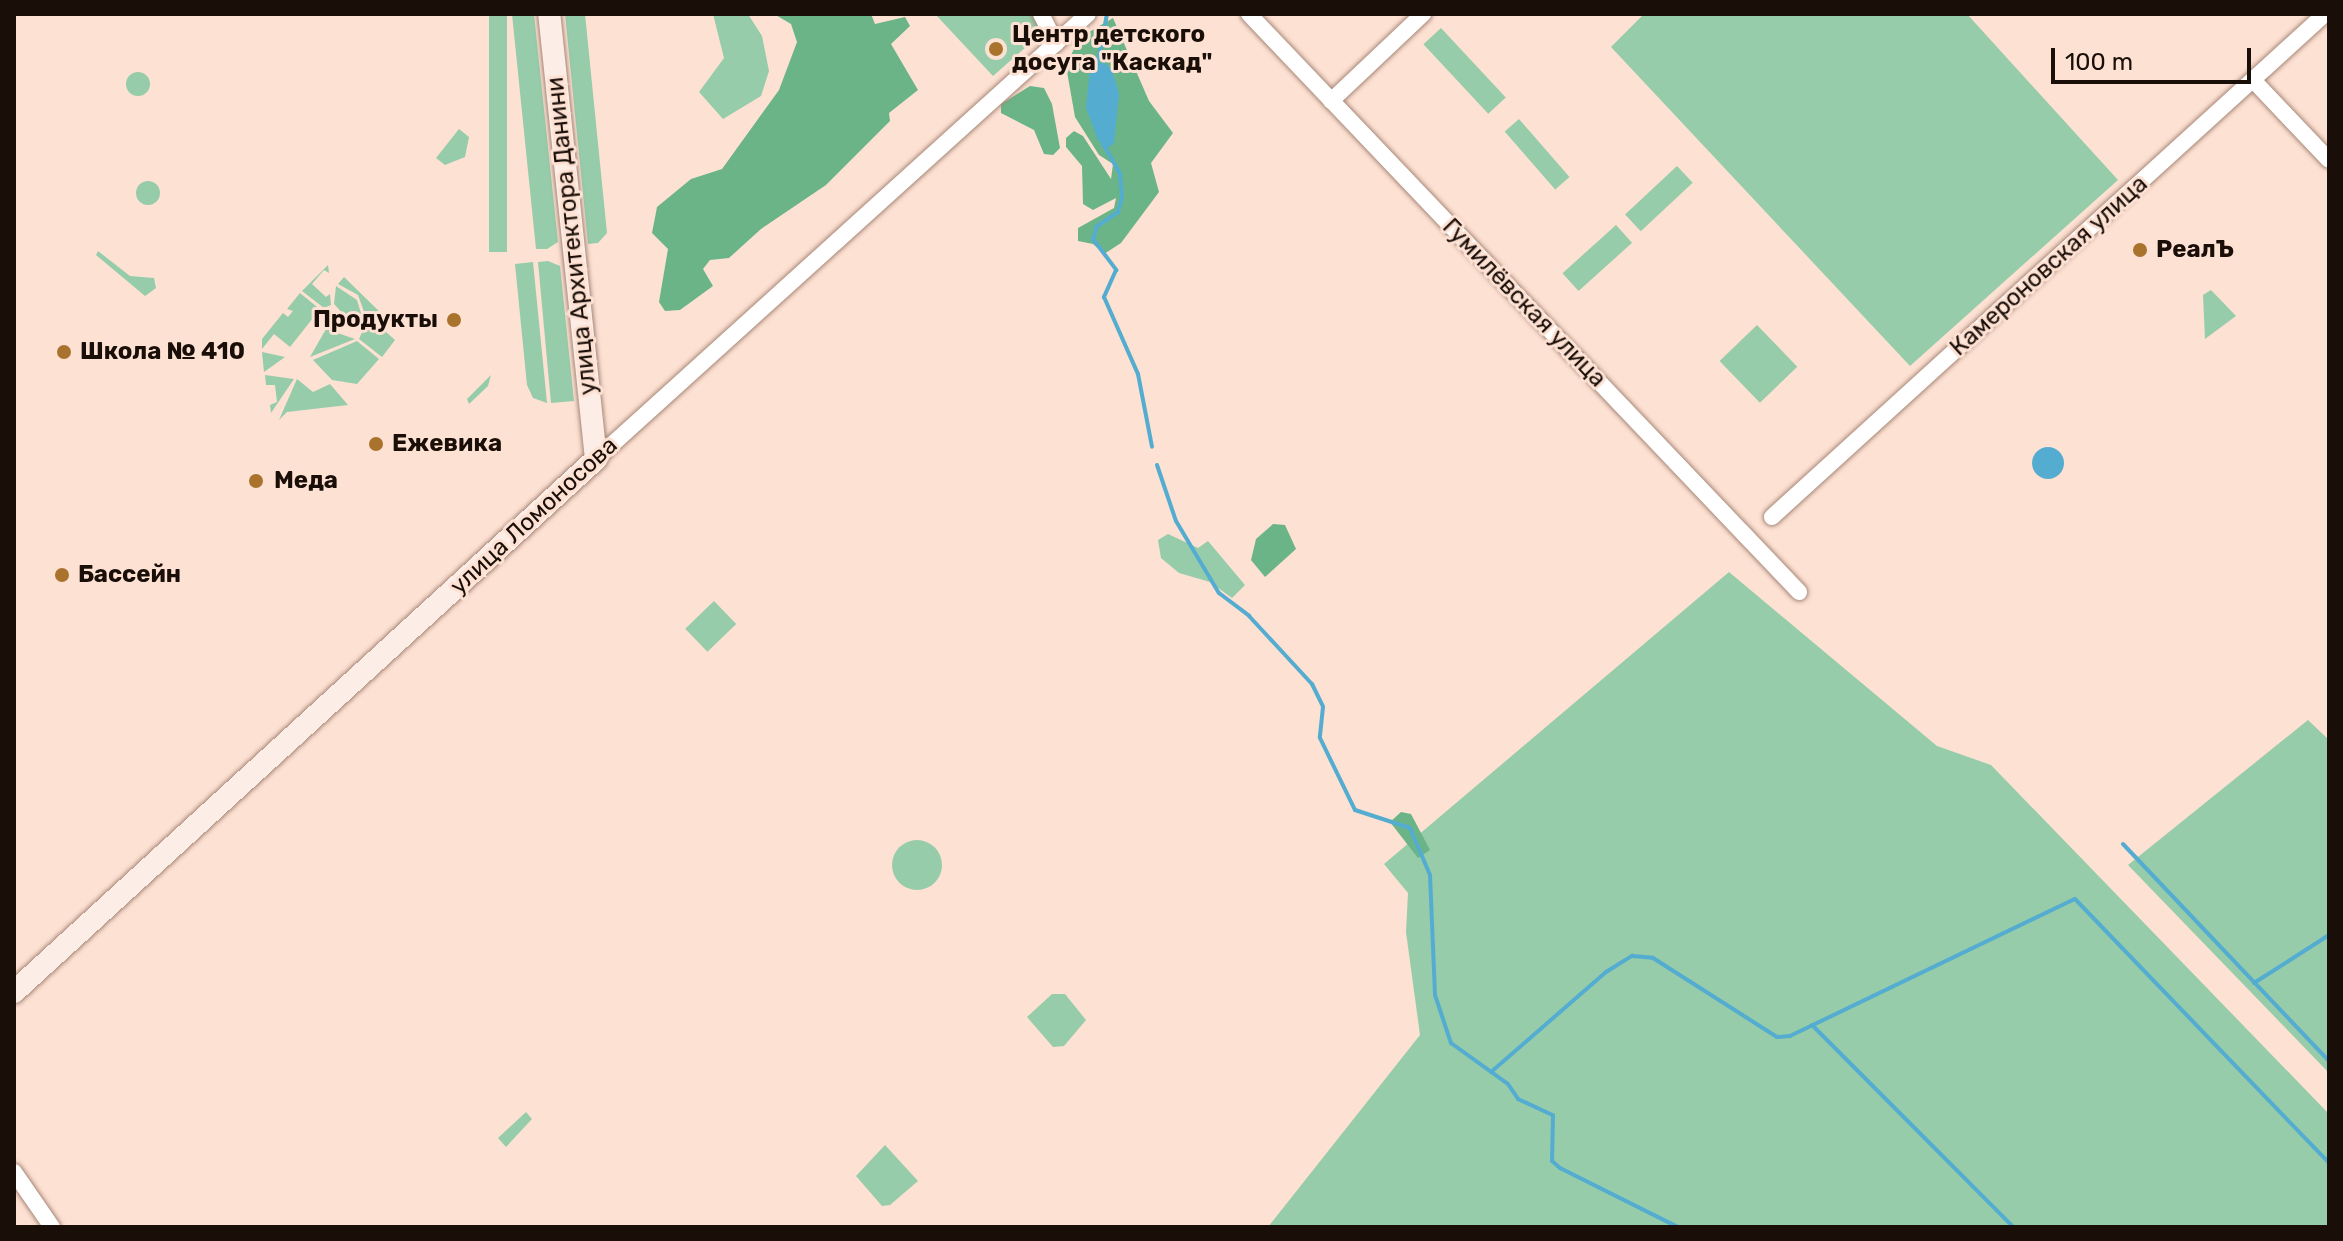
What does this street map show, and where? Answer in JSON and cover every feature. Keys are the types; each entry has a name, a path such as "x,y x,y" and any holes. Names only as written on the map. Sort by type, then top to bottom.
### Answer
{"street":[{"name":"улица Архитектора Данини","path":"549,14 596,459"},
{"path":"1041,14 1056,43"},
{"name":"улица Ломоносова","path":"14,992 1088,14"},
{"name":"Гумилёвская улица","path":"1249,14 1799,592"},
{"path":"1331,101 1423,14"},
{"name":"Камероновская улица","path":"1772,517 2325,14"},
{"path":"2253,80 2329,160"},
{"path":"14,1172 52,1227"}],"green space":[{"path":"489,14 507,14 507,252 489,252"},
{"path":"512,14 534,14 558,242 547,249 536,249"},
{"path":"565,14 585,14 607,233 598,243 588,244"},
{"path":"713,14 748,14 762,36 769,71 761,96 723,119 699,92 724,58"},
{"path":"774,14 871,14 875,24 905,17 910,26 891,44 918,90 889,113 890,121 826,185 761,229 729,258 710,260 703,269 713,286 680,310 665,311 659,302 668,249 652,233 657,207 691,179 722,169 779,90 797,42 791,24"},
{"name":"Центр детского досуга \"Каскад\"","path":"935,14 1036,14 1044,31 993,76"},
{"path":"1644,14 1967,14 2118,180 1910,366 1611,47"},
{"path":"1113,18 1149,101 1173,133 1151,163 1159,192 1121,243 1104,254 1093,244 1078,241 1078,228 1114,208 1116,198 1093,210 1083,204 1082,166 1066,147 1066,138 1074,131 1083,136 1111,179 1113,164 1099,155 1075,117 1066,66 1079,38"},
{"path":"1441,28 1506,97 1488,114 1423,44"},
{"path":"138,72 146,76 150,84 146,92 138,96 130,92 126,84 130,76"},
{"path":"1030,86 1044,88 1052,104 1060,148 1053,155 1044,154 1034,130 1001,113 1001,104"},
{"path":"1519,119 1570,177 1555,190 1505,131"},
{"path":"459,129 469,137 465,157 445,165 436,158"},
{"path":"1677,166 1693,183 1641,231 1625,214"},
{"path":"148,181 156,185 160,193 156,201 148,205 140,201 136,193 140,185"},
{"path":"1616,225 1632,243 1579,291 1562,273"},
{"path":"98,251 130,276 154,278 156,288 145,296 96,255"},
{"path":"548,261 560,266 574,401 551,403 538,262"},
{"path":"533,262 547,403 533,398 527,385 515,264"},
{"path":"328,265 329,273 324,270 312,284 326,297 330,294 331,305 324,308 302,291"},
{"path":"344,277 384,316 385,322 367,320 358,295 338,284"},
{"path":"336,286 357,300 363,320 347,318 334,304"},
{"path":"2211,290 2236,316 2205,339 2203,295"},
{"path":"300,293 322,311 320,319 313,318 290,347 274,334 262,349 262,339 283,313 288,317 293,311 287,309"},
{"path":"366,323 386,325 385,331 395,340 382,357 359,339"},
{"path":"1757,325 1797,367 1760,403 1720,361"},
{"path":"326,329 355,339 310,357"},
{"path":"357,341 379,359 357,384 332,380 313,360"},
{"path":"262,352 285,357 264,372"},
{"path":"265,375 294,379 271,413 270,405 277,402 275,385 266,385"},
{"path":"491,375 488,386 469,404 467,399"},
{"path":"297,379 313,392 330,384 348,405 287,412 279,420"},
{"path":"1273,524 1285,525 1296,549 1265,577 1251,560 1256,539"},
{"path":"1168,534 1198,548 1208,541 1245,585 1232,598 1210,582 1179,573 1161,558 1158,540"},
{"path":"1729,572 1937,746 1991,765 2329,1114 2329,1227 1268,1227 1420,1035 1406,932 1408,893 1384,864"},
{"path":"714,601 736,624 707,652 685,629"},
{"path":"2308,720 2329,740 2329,1073 2128,865"},
{"path":"1401,812 1411,814 1430,850 1418,858 1390,822"},
{"path":"917,840 934,848 942,865 934,882 917,890 900,882 892,865 900,848"},
{"path":"1052,994 1065,994 1086,1020 1064,1046 1053,1047 1027,1017"},
{"path":"526,1112 532,1119 506,1147 498,1138"},
{"path":"885,1145 918,1181 890,1205 882,1206 856,1176"}],"water":[{"path":"1104,62 1112,70 1119,94 1114,143 1107,149 1098,140 1086,108 1090,68"},
{"path":"2048,447 2059,452 2064,463 2059,474 2048,479 2037,474 2032,463 2037,452"}],"waterway":[{"path":"1097,66 1107,14"},
{"path":"1103,144 1120,174 1122,197 1118,212 1097,226 1093,239 1116,270 1104,297 1138,374 1152,447"},
{"path":"1157,465 1176,521 1219,593 1249,616 1312,684 1323,707 1320,738 1355,810 1410,828 1430,875 1435,995 1451,1043 1508,1084 1518,1099 1553,1115 1552,1161 1560,1168 1678,1227"},
{"path":"2123,844 2329,1061"},
{"path":"1491,1072 1606,972 1632,956 1653,958 1777,1037 1790,1036 2075,899 2329,1163"},
{"path":"2254,983 2329,935"},
{"path":"1812,1025 2013,1227"}],"place":[{"name":"Центр детского досуга \"Каскад\"","path":"996,49"},
{"name":"РеалЪ","path":"2140,250"},
{"name":"Продукты","path":"454,320"},
{"name":"Школа № 410","path":"64,352"},
{"name":"Ежевика","path":"376,444"},
{"name":"Меда","path":"256,481"},
{"name":"Бассейн","path":"62,575"}]}
